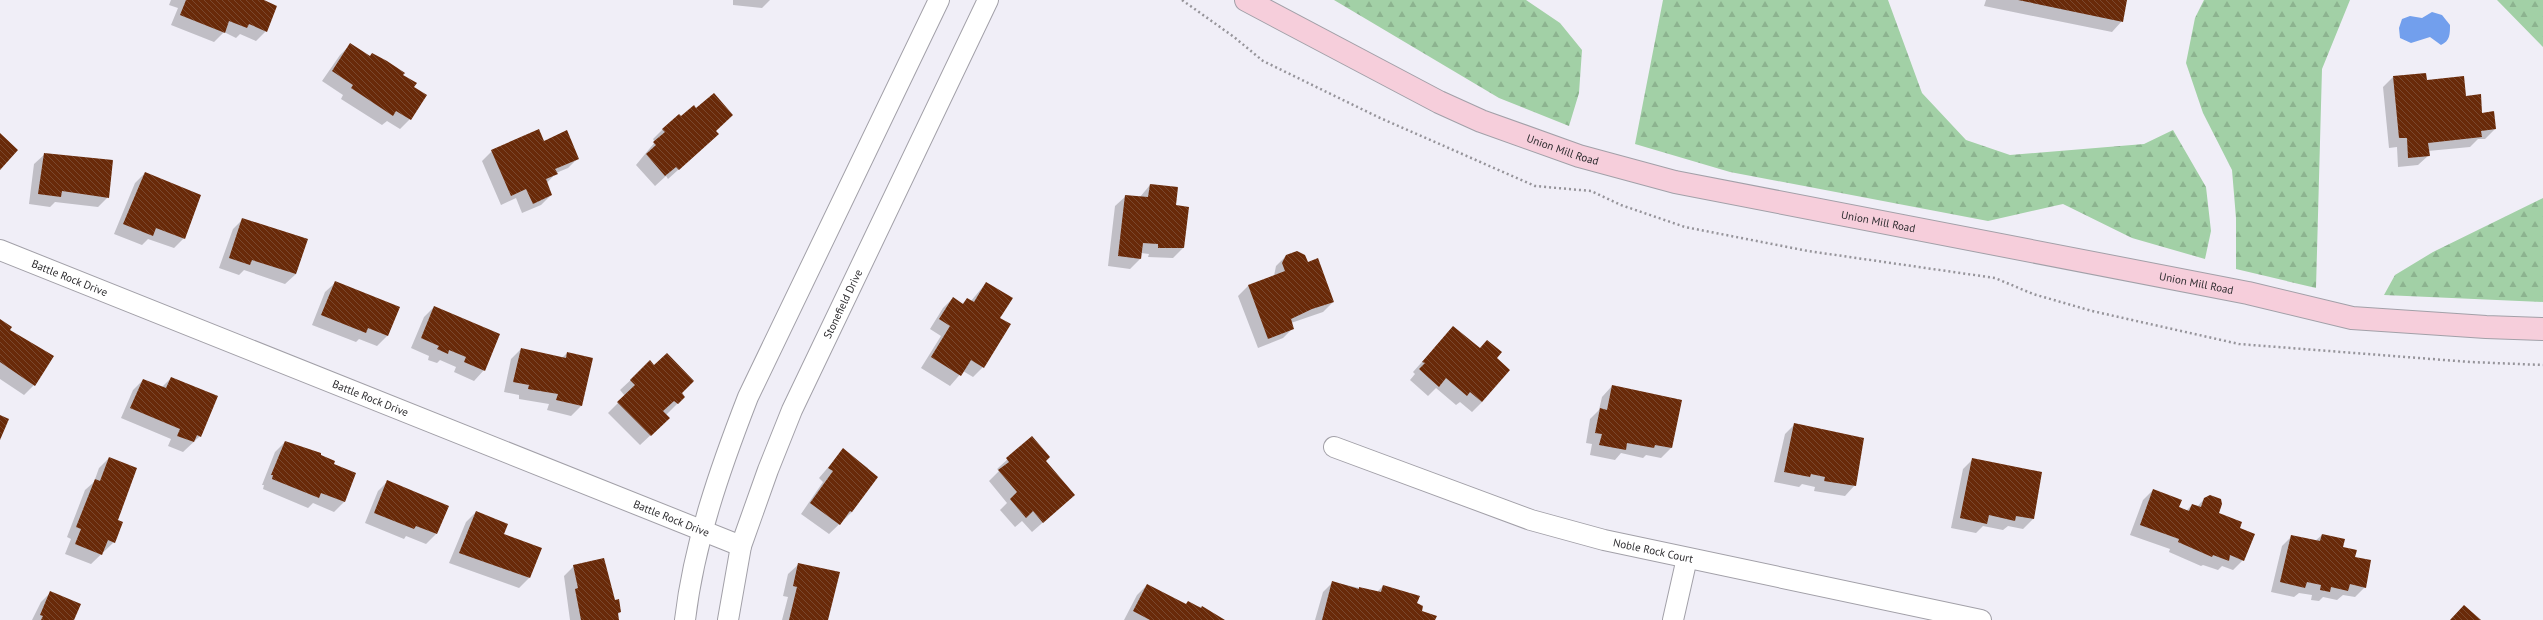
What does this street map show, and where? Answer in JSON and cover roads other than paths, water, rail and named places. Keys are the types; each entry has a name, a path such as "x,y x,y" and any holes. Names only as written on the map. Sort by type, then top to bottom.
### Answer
{"street":[{"path":"685,620 689,588 701,532 728,450 748,397 939,0"},
{"name":"Stonefield Drive","path":"728,620 741,546 768,470 792,410 988,0"},
{"name":"Union Mill Road","path":"1246,0 1439,102 1480,121 1579,156 1675,182 2242,291 2352,318 2486,327 2543,329"},
{"name":"Battle Rock Drive","path":"0,250 430,421 701,532 741,546"},
{"name":"Noble Rock Court","path":"1334,447 1531,520 1604,540 1981,620"},
{"path":"1673,620 1687,558"}],"water":[{"path":"2432,12 2442,15 2450,25 2449,37 2444,43 2441,45 2430,37 2411,43 2400,38 2399,28 2402,19 2410,16 2422,18"}]}
